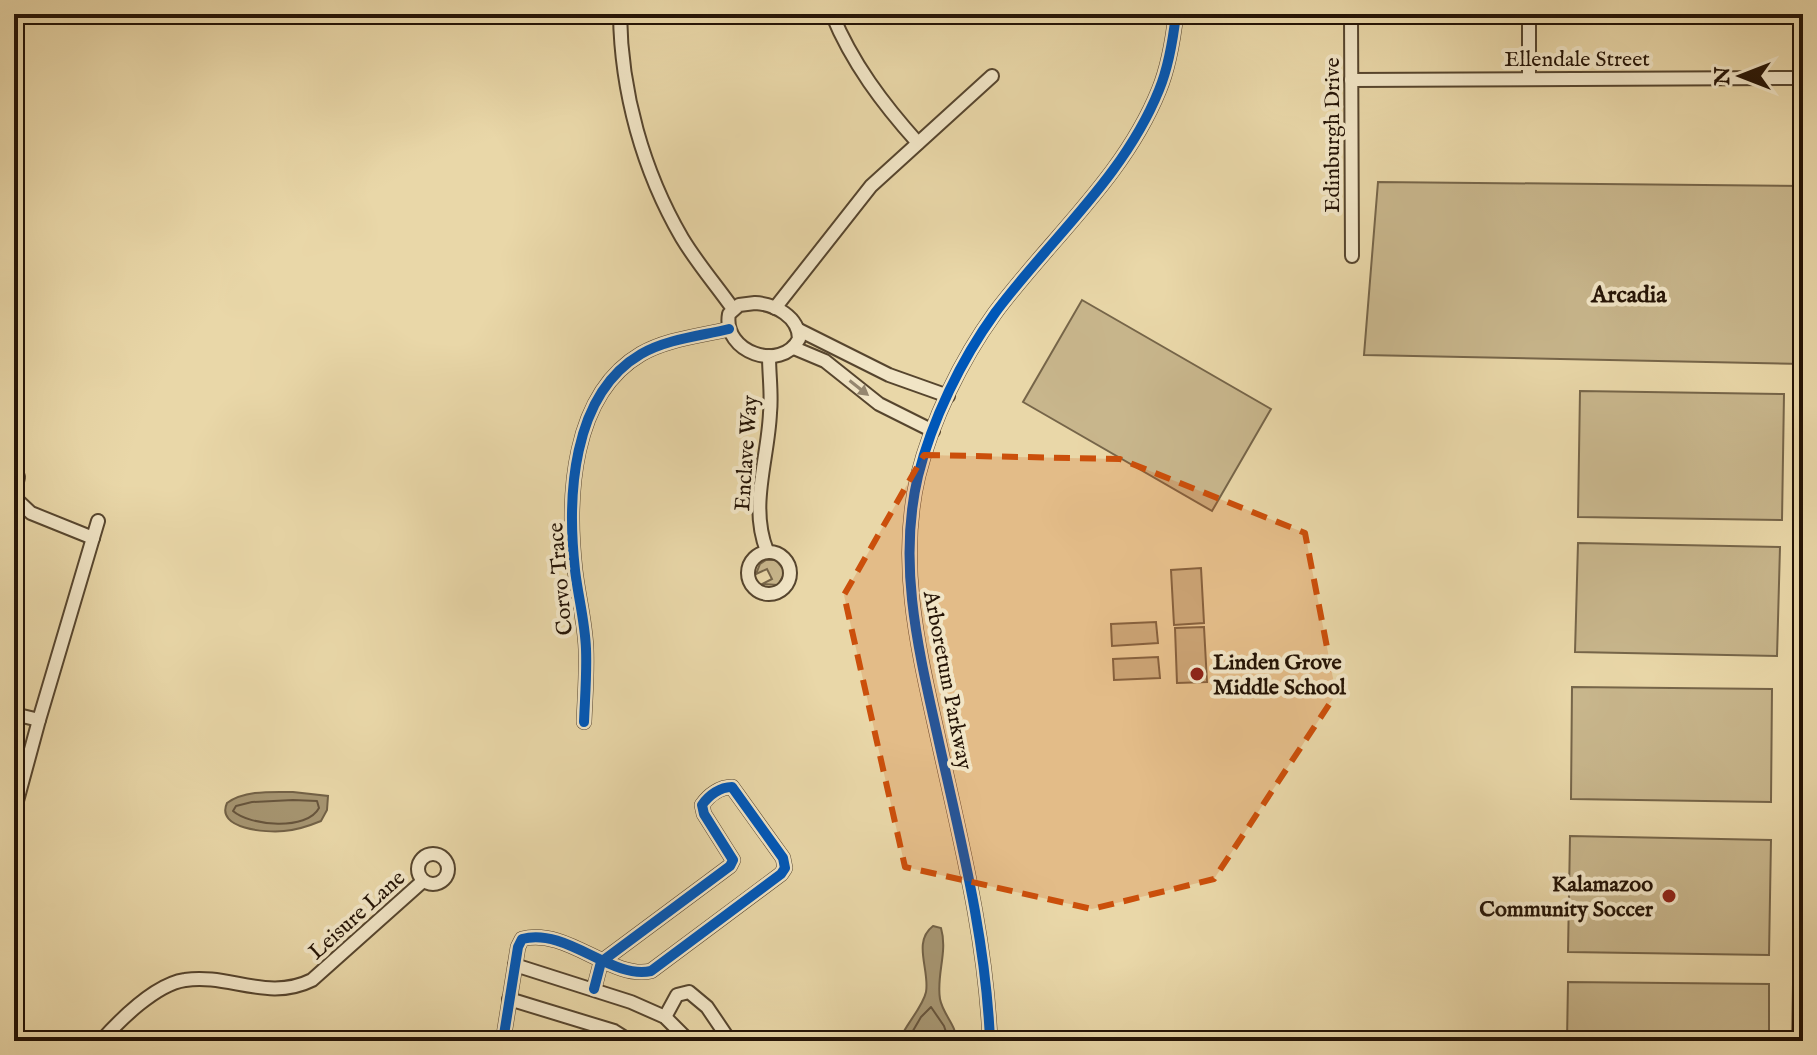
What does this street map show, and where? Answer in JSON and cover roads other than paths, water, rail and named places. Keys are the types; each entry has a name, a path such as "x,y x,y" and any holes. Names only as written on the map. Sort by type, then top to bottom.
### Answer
{"street":[{"path":"620,14 629,100 639,141 682,238 733,309"},
{"path":"832,14 861,72 918,143"},
{"name":"Arboretum Parkway","path":"990,1041 972,895 916,640 911,598 911,527 918,476 948,396 995,314 1127,151 1159,92 1169,59 1176,14"},
{"name":"Edinburgh Drive","path":"1351,14 1352,256"},
{"path":"1529,14 1529,78"},
{"path":"775,308 871,186 992,76"},
{"name":"Ellendale Street","path":"1351,80 1803,78"},
{"path":"733,309 755,303 775,308 789,317 799,330 889,375 948,396"},
{"path":"733,309 728,321 729,329 735,341 753,353 769,356 787,353 799,339 799,330"},
{"name":"Corvo Trace","path":"584,722 586,646 574,568 572,525 579,457 588,421 604,388 627,364 662,345 729,329"},
{"path":"794,348 825,361 879,404 933,431"},
{"name":"Enclave Way","path":"767,551 760,532 759,485 770,414 769,356"},
{"path":"14,466 18,477 14,497 31,513 93,538"},
{"path":"14,812 98,521"},
{"path":"14,714 39,720"},
{"path":"503,1041 522,939 536,935 589,951 601,962 643,973 651,971 781,874 785,868 783,858 732,787 724,787 702,805 704,814 733,860 730,866 601,962 594,989"},
{"name":"Leisure Lane","path":"101,1041 159,990 184,980 279,989 299,987 312,980 423,881"},
{"path":"515,965 594,989 665,1017 689,1041"},
{"path":"665,1017 677,995 689,992 707,1007 730,1041"},
{"path":"509,999 614,1031 630,1041"}],"water":[{"path":"293,792 328,796 327,810 321,821 294,830 266,831 235,824 225,812 227,803 242,796"},
{"path":"933,926 941,928 943,937 940,999 956,1041 899,1041 926,992 923,948 927,933"}],"place":[{"name":"Linden Grove Middle School","path":"1197,674"},
{"name":"Kalamazoo Community Soccer","path":"1669,896"}],"district":[{"name":"Arcadia","path":"1629,294"}]}
